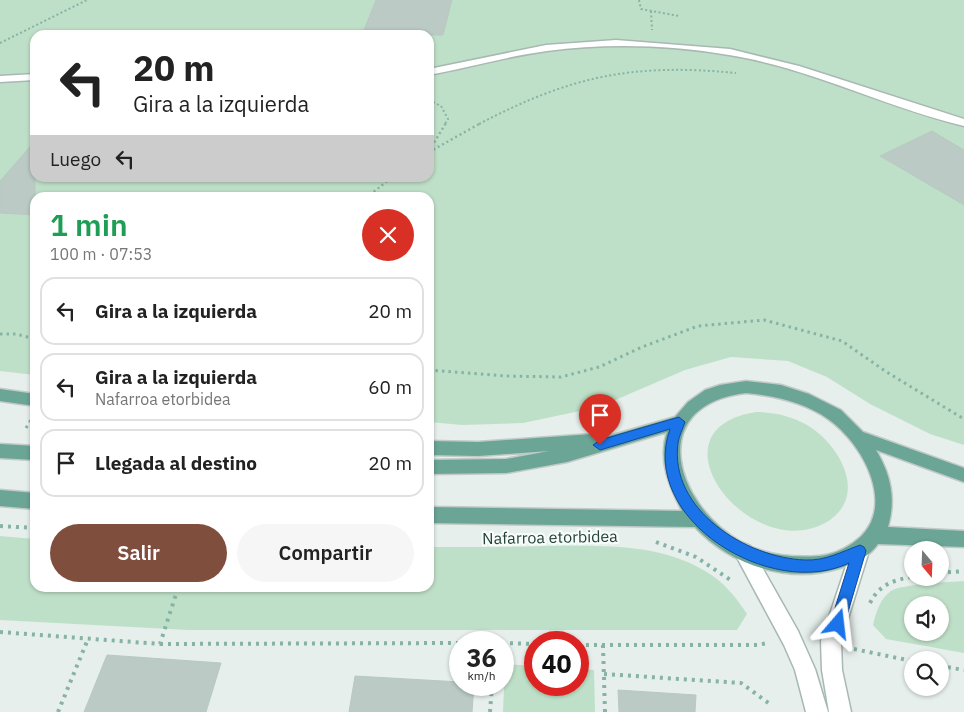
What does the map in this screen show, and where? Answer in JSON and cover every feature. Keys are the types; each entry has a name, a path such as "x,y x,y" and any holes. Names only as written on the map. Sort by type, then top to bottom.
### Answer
{"main road":[{"path":"746,386 776,389 807,398 836,415 860,437 876,461 884,487 884,512 874,535 860,551 835,563 806,567 774,563 743,552 719,537 698,519 681,493 672,468 672,443 679,422 695,403 718,391 746,386"},
{"path":"0,395 30,399"},
{"path":"434,467 506,466 567,455 679,422"},
{"path":"860,437 964,475"},
{"path":"434,448 478,449 616,440"},
{"path":"0,451 30,453"},
{"path":"0,498 30,501"},
{"name":"Nafarroa etorbidea","path":"434,515 698,519"},
{"path":"874,535 964,538"}],"street":[{"path":"434,71 546,48 616,43 766,54 964,124"},
{"path":"0,79 30,77"},
{"path":"942,102 944,117"},
{"path":"840,712 832,670 831,641 860,551"},
{"path":"743,552 791,638 805,669 817,712"}],"path":[{"path":"0,43 87,0"},
{"path":"639,0 640,9 679,16"},
{"path":"651,11 652,36"},
{"path":"434,149 519,106 594,78 663,68 738,73"},
{"path":"434,102 441,106 448,119 434,143"},
{"path":"374,192 386,182"},
{"path":"434,370 505,376 561,377 599,366 642,347 698,326 764,320 842,341 885,371 964,419"},
{"path":"0,334 16,334 30,338"},
{"path":"0,526 30,528"},
{"path":"647,540 678,548 701,558 718,568 737,588"},
{"path":"949,572 964,571"},
{"path":"867,610 875,592 886,583 904,578"},
{"path":"160,644 177,592"},
{"path":"0,632 160,644 449,643"},
{"path":"589,645 757,645 791,638"},
{"path":"58,712 88,639"},
{"path":"831,641 869,654 904,660"},
{"path":"603,646 605,712"},
{"path":"949,668 964,670"},
{"path":"604,674 741,683 770,704"},
{"path":"490,712 491,696"}],"green space":[{"path":"0,0 964,0 964,445 930,434 870,404 827,377 788,361 731,357 685,370 599,407 523,423 462,425 434,422 434,192 30,192 30,374 0,371"},
{"path":"756,412 782,415 807,425 830,445 839,458 848,486 846,500 838,512 825,523 796,531 767,525 741,510 720,489 709,465 709,442 724,423"},
{"path":"0,536 30,539 30,592 434,592 434,547 605,546 647,550 667,555 705,571 729,590 747,614 737,630 188,630 0,620"},
{"path":"964,581 964,653 886,639 873,625 881,602 891,591 910,586 949,586 949,582"},
{"path":"514,665 524,665 524,696 589,696 589,670 594,670 595,712 503,712 504,696 514,696"}],"building":[{"path":"376,0 452,0 443,35 434,35 434,30 364,30"},
{"path":"932,131 964,150 964,205 880,156"},
{"path":"30,147 30,182 35,182 35,192 30,192 30,215 0,213 0,181"},
{"path":"107,655 221,663 206,712 84,712"},
{"path":"355,676 449,681 449,696 473,696 472,712 349,712"},
{"path":"618,690 696,695 695,712 619,712"}],"route":[{"path":"600,445 679,422 672,443 672,468 681,493 698,519 719,537 743,552 774,563 806,567 835,563 860,551 838,624"}]}
